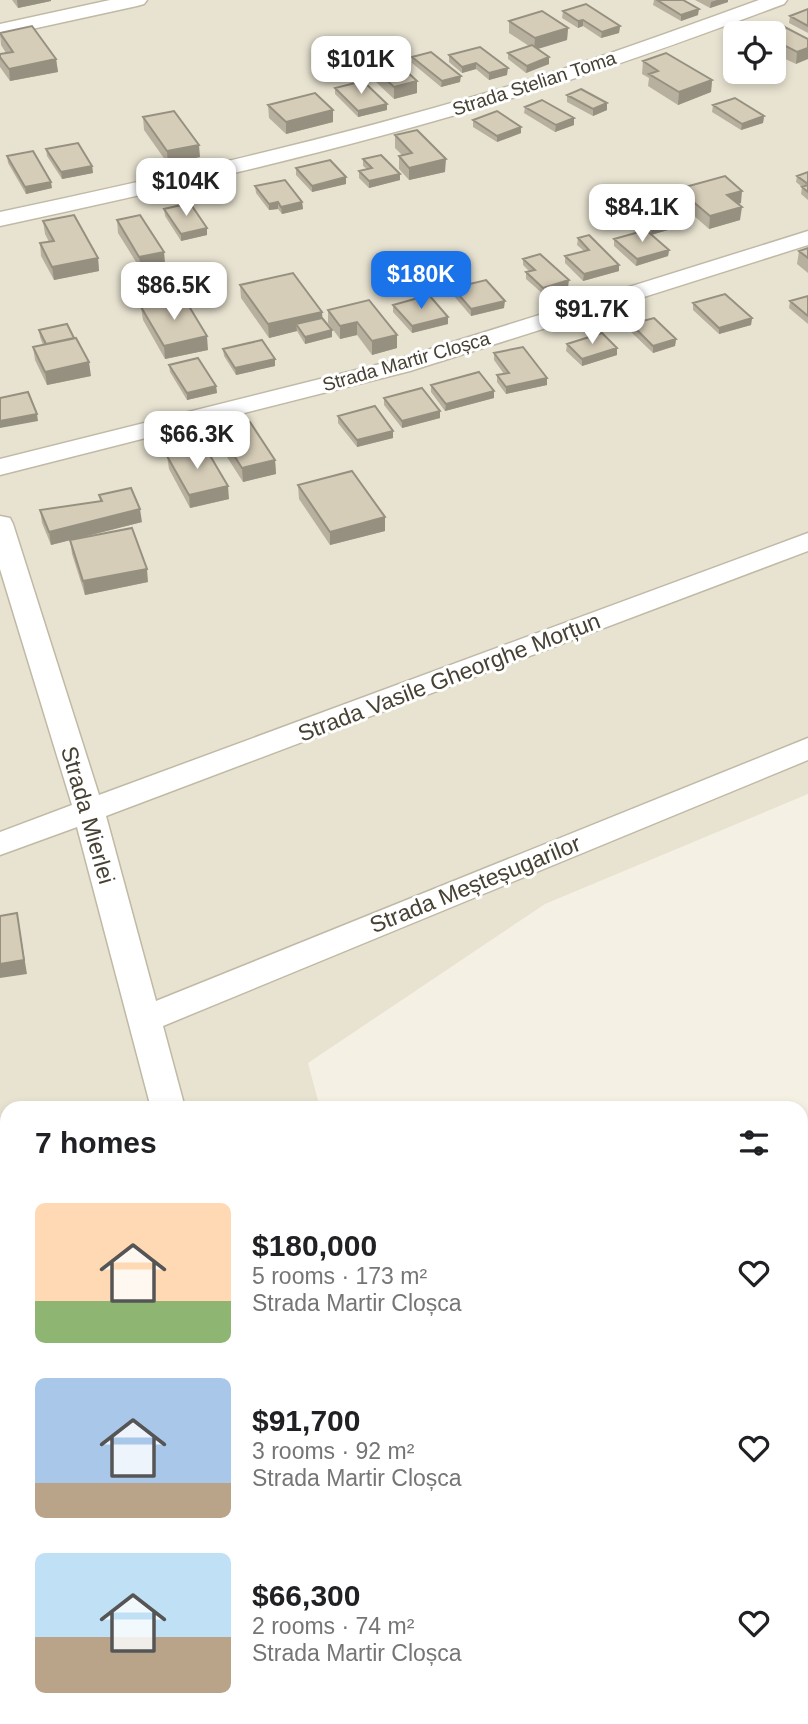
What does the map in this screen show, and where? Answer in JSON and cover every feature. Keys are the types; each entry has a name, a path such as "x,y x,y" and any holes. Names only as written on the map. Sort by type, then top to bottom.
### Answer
{"street":[{"path":"0,30 137,0"},
{"name":"Strada Stelian Toma","path":"0,219 199,174 461,107 672,39 777,0"},
{"name":"Strada Martir Cloșca","path":"0,467 401,366 808,238"},
{"name":"Strada Mierlei","path":"0,524 89,812 166,1101"},
{"name":"Strada Vasile Gheorghe Morțun","path":"89,812 808,541"},
{"name":"Strada Meșteșugarilor","path":"143,1020 808,748"},
{"path":"0,844 89,812"}],"shaded area":[{"path":"0,0 808,0 808,794 545,904 308,1063 318,1101 0,1101"}],"building":[{"path":"657,0 683,0 699,9 681,15"},
{"path":"586,4 620,26 602,32 563,11"},
{"path":"808,9 808,26 790,16"},
{"path":"542,11 568,28 535,38 509,21"},
{"path":"32,26 56,59 9,69 0,54 13,52 0,33"},
{"path":"786,28 808,39 808,48 797,52 786,46"},
{"path":"532,45 549,57 527,66 508,53"},
{"path":"480,47 508,68 489,73 476,63 462,67 449,55"},
{"path":"382,49 417,81 394,87 360,55"},
{"path":"431,52 461,76 442,81 412,57"},
{"path":"666,53 712,80 679,92 649,74 658,71 643,61"},
{"path":"363,81 387,104 358,111 335,88"},
{"path":"581,89 607,103 593,109 567,95"},
{"path":"315,93 333,110 286,122 268,105"},
{"path":"735,98 764,116 742,124 713,105"},
{"path":"542,100 574,118 556,125 525,107"},
{"path":"174,111 199,145 167,151 143,117"},
{"path":"497,111 521,127 497,136 473,120"},
{"path":"417,130 446,159 409,168 399,156 412,153 395,135"},
{"path":"78,143 92,166 61,172 46,149"},
{"path":"33,151 51,182 25,187 7,156"},
{"path":"381,155 400,174 369,181 359,171 372,168 363,159"},
{"path":"330,160 346,177 312,186 296,168"},
{"path":"808,172 808,184 797,176"},
{"path":"725,176 742,191 727,195 742,207 710,216 678,189"},
{"path":"285,180 302,202 281,207 278,202 269,204 255,186"},
{"path":"662,185 692,211 652,222 638,207 652,204 638,192"},
{"path":"190,203 207,228 181,234 164,209"},
{"path":"74,215 98,258 52,267 40,243 54,241 43,221"},
{"path":"140,215 164,252 139,257 117,220"},
{"path":"646,230 669,250 637,259 614,239"},
{"path":"589,235 619,265 584,274 565,256 589,250 578,238"},
{"path":"808,248 808,258 799,251"},
{"path":"540,254 569,280 543,288 526,272 535,270 523,259"},
{"path":"293,273 322,312 268,324 240,285"},
{"path":"486,280 505,301 471,309 453,288"},
{"path":"725,294 752,318 719,328 693,303"},
{"path":"429,295 448,317 412,326 393,305"},
{"path":"808,296 808,316 790,301"},
{"path":"184,298 207,336 164,346 141,307"},
{"path":"369,300 397,335 372,341 357,322 340,326 328,310"},
{"path":"322,318 332,330 305,337 296,324"},
{"path":"654,318 676,339 653,346 631,324"},
{"path":"67,324 74,338 46,344 39,330"},
{"path":"602,333 617,348 582,359 567,344"},
{"path":"76,338 89,362 45,372 33,347"},
{"path":"262,340 275,359 235,368 223,349"},
{"path":"523,347 547,378 506,387 497,375 509,373 494,353"},
{"path":"198,358 216,386 187,393 169,365"},
{"path":"479,372 494,391 446,404 431,385"},
{"path":"422,388 440,411 402,421 384,398"},
{"path":"28,392 37,414 0,421 0,398"},
{"path":"375,406 393,431 357,440 338,416"},
{"path":"250,422 275,460 242,468 218,430"},
{"path":"205,447 228,486 189,495 167,456"},
{"path":"352,471 385,517 330,532 298,485"},
{"path":"131,488 140,509 49,532 40,510 102,501 99,495"},
{"path":"132,528 147,569 83,581 70,540"},
{"path":"17,913 24,960 0,964 0,916"}]}
